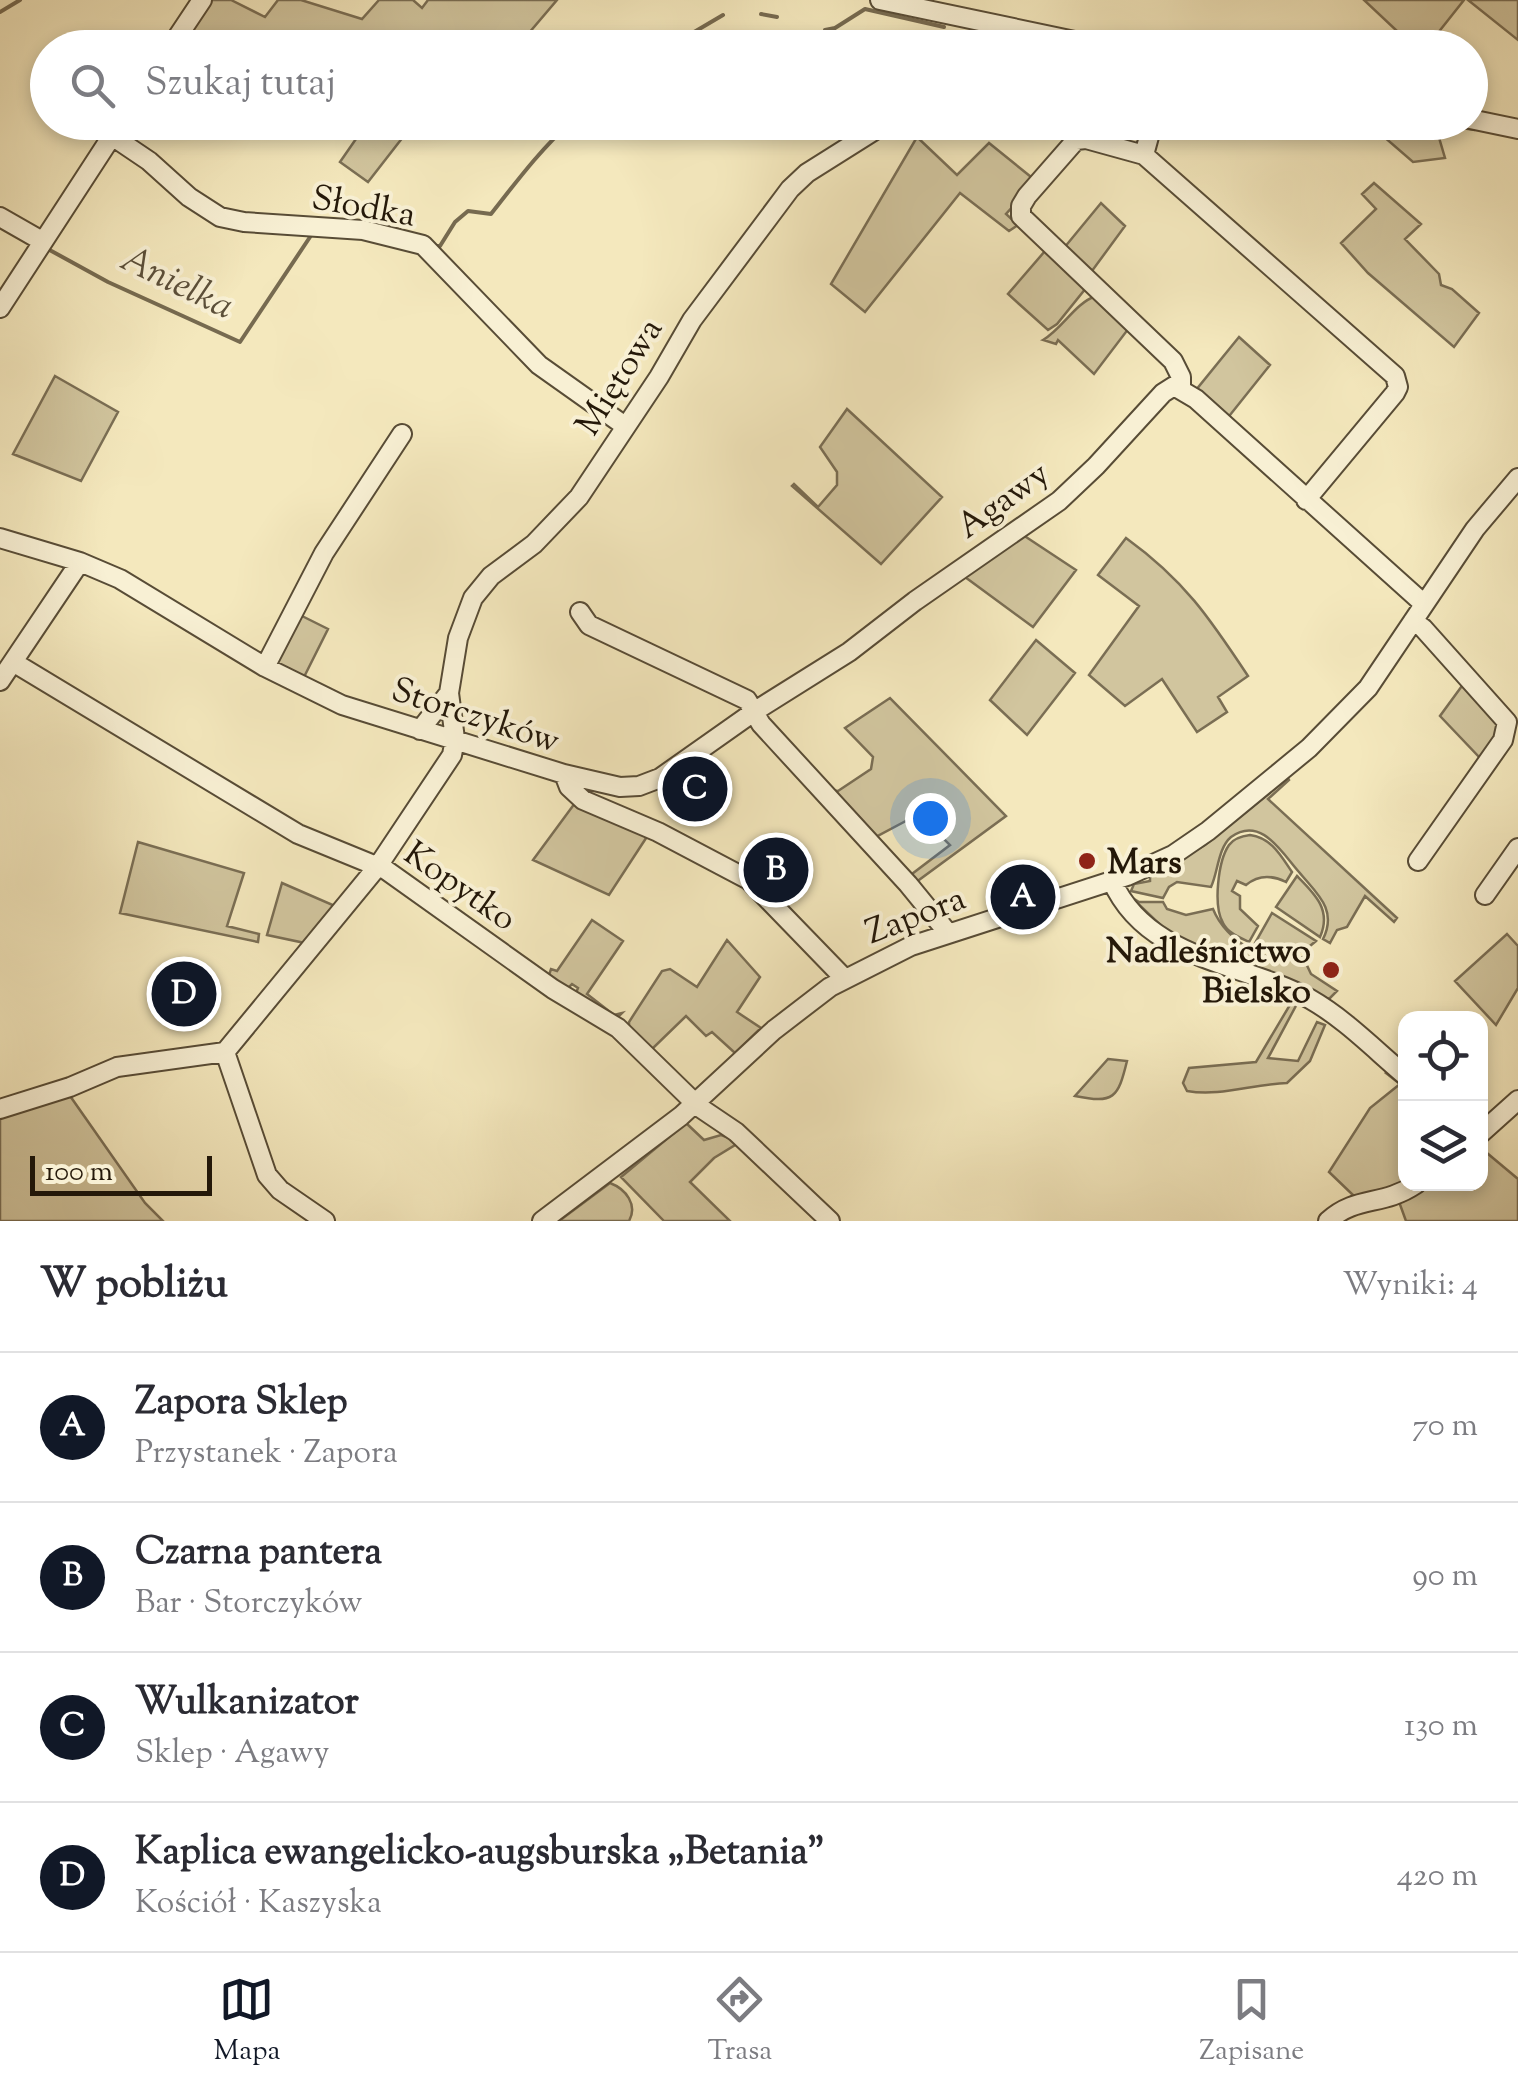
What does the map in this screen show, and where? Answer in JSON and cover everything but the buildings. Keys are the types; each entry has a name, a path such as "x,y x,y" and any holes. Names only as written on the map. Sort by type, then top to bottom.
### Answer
{"street":[{"path":"182,30 202,0"},
{"path":"880,0 1021,30"},
{"path":"990,30 992,24"},
{"path":"1488,123 1518,129"},
{"path":"0,306 109,140"},
{"name":"Słodka","path":"128,140 189,197 220,217 362,230 423,245 538,365 625,426"},
{"name":"Miętowa","path":"455,739 449,693 462,623 478,590 490,576 534,544 580,498 692,320 790,189 807,172 859,140"},
{"path":"1076,140 1027,196 1020,212 1027,224 1174,362 1182,377 1181,387 1424,604"},
{"path":"1093,140 1144,155 1395,376 1395,393 1306,500"},
{"path":"1144,155 1148,140"},
{"path":"0,216 42,240"},
{"name":"Agawy","path":"564,774 610,786 651,783 849,652 1059,501 1162,393 1174,386 1181,387"},
{"path":"265,667 324,553 402,434"},
{"name":"Zapora","path":"542,1221 695,1104 788,1018 844,979 888,956 948,933 1112,881 1192,844 1309,748 1368,688 1483,518 1518,478"},
{"name":"Storczyków","path":"0,538 80,562 120,579 265,667 342,705 564,774 568,788 582,800 658,832 749,880 844,979"},
{"path":"0,681 80,562"},
{"path":"580,612 589,626 740,696 948,933"},
{"path":"1413,621 1507,722 1503,740 1418,861"},
{"name":"Kopytko","path":"13,662 298,834 378,866 553,989 618,1028 695,1104 736,1132 830,1221"},
{"name":"Miętowa","path":"420,730 449,693"},
{"path":"0,1109 117,1067 226,1052 378,866 447,764 455,739"},
{"path":"1486,894 1518,848"},
{"path":"1112,881 1128,910 1164,941 1313,1001 1398,1070"},
{"path":"226,1052 268,1175 280,1190 325,1221"},
{"path":"1488,1127 1518,1100"},
{"path":"1328,1221 1351,1205 1387,1200 1403,1191"}],"shaded area":[{"path":"209,0 231,0 265,17 278,0 301,0 362,19 379,0 413,0 422,8 428,0 557,0 531,30 189,30"},
{"path":"1364,0 1464,0 1440,30 1396,30"},
{"path":"1468,0 1518,0 1518,40"},
{"path":"355,140 401,140 368,182 340,162"},
{"path":"915,140 920,140 957,175 989,143 1036,181 1006,214 1018,225 1009,231 960,193 865,312 831,284"},
{"path":"1388,140 1440,140 1445,158 1413,162"},
{"path":"1082,142 1115,153 1080,144 1026,210 1064,248 1101,203 1125,226 1089,275 1024,211 1068,152"},
{"path":"1374,183 1421,224 1405,239 1439,274 1441,285 1452,289 1479,313 1454,347 1368,273 1341,243 1376,209 1362,194"},
{"path":"1045,251 1053,254 1086,288 1048,330 1008,294"},
{"path":"1096,296 1129,328 1094,374 1058,340 1056,344 1043,340"},
{"path":"1239,337 1270,365 1225,417 1196,390"},
{"path":"55,376 118,412 81,481 13,454"},
{"path":"847,409 942,497 881,564 792,486 818,507 837,485 837,472 820,447"},
{"path":"1023,535 1076,570 1033,627 965,577"},
{"path":"1126,538 1164,569 1194,601 1248,676 1218,697 1227,712 1197,732 1162,679 1125,706 1089,675 1139,606 1098,575"},
{"path":"296,613 328,629 304,677 275,668 274,655"},
{"path":"1036,640 1075,673 1027,735 990,700"},
{"path":"837,665 767,714 767,720 831,790 838,791 871,769 873,757 845,728 890,698 1006,816 919,880 918,888 908,877 950,845 919,814 874,838 893,863 762,718 767,709"},
{"path":"1467,679 1504,724 1481,759 1440,716"},
{"path":"1288,778 1268,799 1397,918 1394,922 1365,896 1347,927 1337,930 1330,943 1323,939 1328,919 1323,902 1270,839 1252,831 1242,831 1227,842 1211,887 1177,882 1163,898 1131,891 1134,884 1150,881 1150,877 1205,845"},
{"path":"575,803 650,832 609,895 533,860"},
{"path":"1250,835 1270,844 1292,872 1286,882 1265,877 1246,885 1237,881 1232,891 1240,896 1240,909 1258,926 1249,942 1225,926 1220,915 1218,884 1229,845"},
{"path":"138,842 244,873 227,926 259,934 258,942 120,913"},
{"path":"1297,876 1323,911 1320,937 1276,907"},
{"path":"282,883 335,906 305,943 267,935"},
{"path":"1131,897 1139,902 1163,902 1167,909 1186,915 1213,909 1228,931 1250,949 1276,958 1303,957 1311,974 1337,991 1329,999 1175,939"},
{"path":"1272,913 1316,941 1293,954 1254,945"},
{"path":"592,920 623,941 587,994 614,1015 622,1013 617,1018 576,993 578,988 572,984 567,989 548,978 551,969 557,971"},
{"path":"1507,934 1518,946 1518,988 1496,1025 1488,1011 1483,1011 1455,981"},
{"path":"727,940 760,977 737,1012 761,1028 735,1053 712,1032 706,1036 686,1016 650,1051 629,1030 629,1022 662,971 670,969 697,987"},
{"path":"1294,998 1298,1002 1268,1058 1298,1061 1317,1022 1325,1025 1310,1061 1287,1083 1187,1091 1183,1083 1189,1068 1256,1062"},
{"path":"1108,1059 1127,1061 1117,1090 1106,1098 1075,1096"},
{"path":"128,1068 131,1074 68,1093 145,1203 163,1221 0,1221 0,1112"},
{"path":"1398,1086 1398,1188 1322,1221 1353,1195 1329,1172 1370,1108"},
{"path":"686,1123 704,1140 721,1135 740,1142 714,1158 690,1182 730,1221 664,1221 621,1177"},
{"path":"1488,1154 1518,1179 1518,1221 1406,1221 1398,1199 1409,1191 1488,1191"},
{"path":"610,1183 629,1198 629,1221 559,1221"}],"waterway":[{"path":"0,12 20,0"},
{"name":"Anielka","path":"825,30 865,9 944,27"},
{"name":"Anielka","path":"761,14 777,17"},
{"name":"Anielka","path":"698,30 723,15"},
{"name":"Anielka","path":"433,246 440,246 455,222 468,211 491,214 554,140"},
{"name":"Anielka","path":"46,248 108,282 240,342 312,234"}],"place":[{"name":"Wulkanizator","path":"695,789"},
{"name":"Mars","path":"1087,861"},
{"name":"Czarna pantera","path":"776,870"},
{"name":"Zapora Sklep","path":"1023,897"},
{"name":"Nadleśnictwo Bielsko","path":"1331,970"},
{"name":"Kaplica ewangelicko-augsburska „Betania”","path":"184,994"}]}
